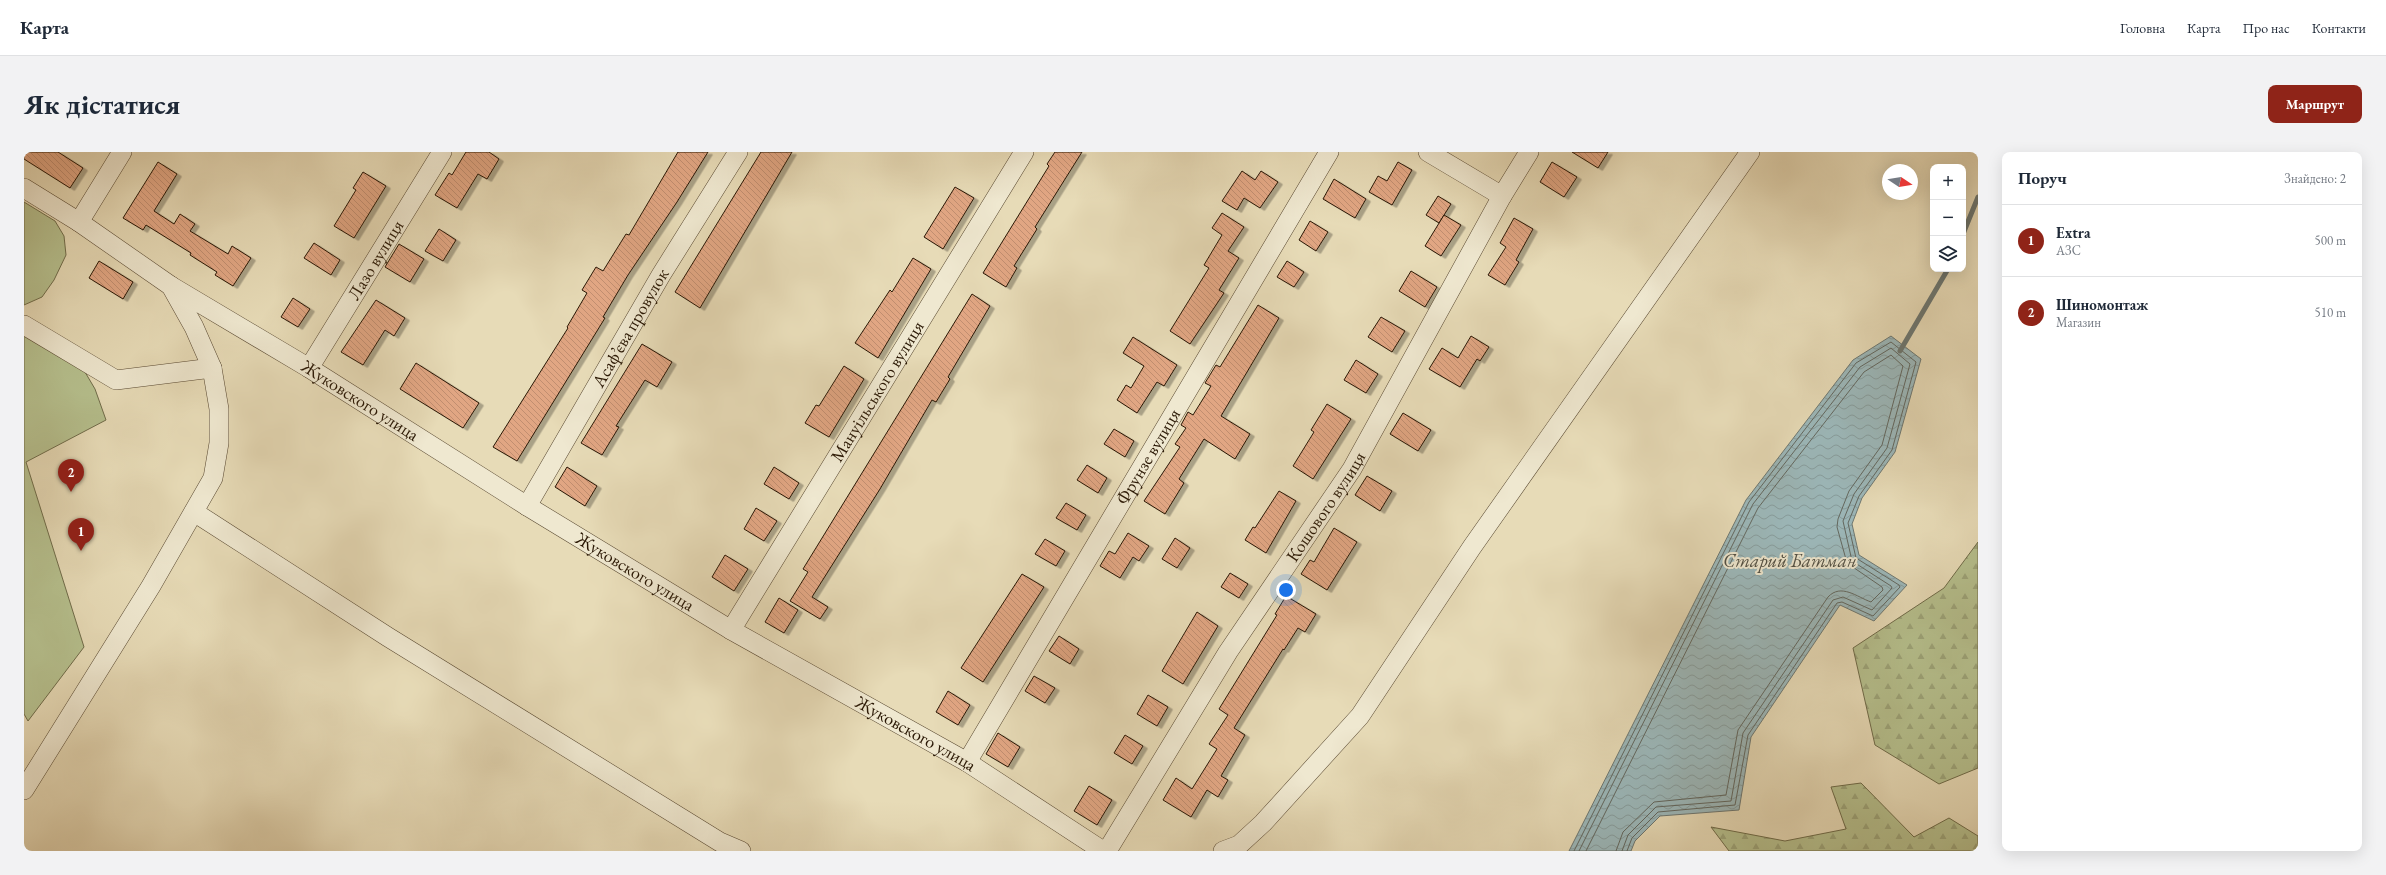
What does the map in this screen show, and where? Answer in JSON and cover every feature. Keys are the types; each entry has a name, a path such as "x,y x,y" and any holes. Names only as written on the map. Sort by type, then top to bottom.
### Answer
{"street":[{"path":"79,222 122,152"},
{"name":"Лазо вулиця","path":"309,368 442,152"},
{"name":"Асаф’єва провулок","path":"527,506 661,275 738,152"},
{"name":"Мануільського вулиця","path":"731,630 1024,152"},
{"name":"Фрунзе вулиця","path":"966,762 1241,303 1329,152"},
{"path":"1428,152 1502,196"},
{"name":"Кошового вулиця","path":"1107,851 1228,652 1352,469 1502,196 1529,152"},
{"path":"1223,851 1240,845 1263,823 1360,716 1472,547 1750,152"},
{"name":"Жуковского улица","path":"24,188 79,222 171,286 309,368 527,506 731,630 966,762 1103,851"},
{"path":"24,790 151,586 213,478 219,443 219,409 212,368 194,327 171,286"},
{"path":"24,325 116,380 212,368"},
{"path":"194,512 388,637 720,842 741,851"}],"green space":[{"path":"24,202 55,221 64,236 66,255 54,280 42,297 24,305"},
{"path":"24,334 85,372 95,389 106,420 26,462 84,647 28,721 24,714"},
{"path":"1978,542 1978,768 1939,784 1875,745 1853,648 1944,588"},
{"path":"1861,783 1914,837 1949,818 1978,836 1978,851 1729,851 1711,827 1785,841 1846,829 1831,787"}],"water":[{"name":"Старий Батман","path":"1891,336 1921,359 1895,452 1862,498 1852,524 1859,555 1907,585 1874,621 1840,605 1751,737 1739,810 1660,816 1635,841 1631,851 1569,851 1746,500 1853,360"}],"building":[{"path":"24,152 58,152 83,168 70,188 24,159"},
{"path":"466,152 489,152 499,159 487,179 478,174 457,208 435,195 449,173 452,175"},
{"path":"678,152 708,152 677,202 628,275 603,317 605,318 517,461 493,447 568,328 567,327 587,293 582,290 596,267 603,271 626,234 629,235"},
{"path":"761,152 792,152 700,308 675,292"},
{"path":"1055,152 1082,152 1035,227 1037,229 1014,266 1017,268 1006,287 983,273 1049,166 1047,164"},
{"path":"1572,152 1608,152 1598,168"},
{"path":"158,162 177,174 154,211 174,224 180,214 195,224 190,231 228,254 232,246 251,258 233,286 215,275 217,272 190,255 191,253 146,225 143,230 123,218"},
{"path":"1398,162 1412,170 1392,205 1369,192 1378,176 1387,181"},
{"path":"1552,162 1577,177 1564,197 1540,182"},
{"path":"1242,171 1255,180 1261,171 1278,182 1260,208 1244,198 1237,210 1222,201"},
{"path":"363,172 386,186 354,238 334,226 356,190 353,188"},
{"path":"1334,179 1366,199 1355,218 1323,199"},
{"path":"955,187 974,198 943,249 924,237"},
{"path":"1438,196 1451,204 1439,223 1426,215"},
{"path":"1222,213 1244,227 1228,251 1239,258 1219,290 1224,293 1190,344 1170,331 1209,268 1204,265 1222,235 1212,228"},
{"path":"1444,215 1461,225 1441,256 1425,246"},
{"path":"1514,218 1533,229 1516,260 1519,262 1505,285 1488,275 1506,247 1500,243"},
{"path":"1310,221 1328,232 1316,251 1299,240"},
{"path":"439,229 456,240 443,261 425,251"},
{"path":"314,243 340,260 331,275 304,258"},
{"path":"399,244 424,259 410,282 385,267"},
{"path":"913,258 931,269 878,358 855,343 890,290 892,292"},
{"path":"99,261 133,282 123,299 89,278"},
{"path":"1287,261 1304,272 1294,287 1277,277"},
{"path":"1411,271 1437,287 1425,307 1399,291"},
{"path":"972,294 990,306 948,377 950,379 936,402 932,400 880,489 812,597 828,607 820,619 790,601 808,572 803,569"},
{"path":"293,298 310,309 298,327 281,317"},
{"path":"376,300 405,318 394,336 385,330 363,365 341,352"},
{"path":"1258,305 1279,318 1221,416 1250,434 1235,459 1204,439 1179,479 1184,483 1165,514 1144,501 1180,447 1175,444 1186,428 1181,425 1188,412 1193,415 1211,386 1205,383 1216,365 1220,367"},
{"path":"1381,317 1405,331 1392,352 1368,337"},
{"path":"1471,336 1489,347 1480,361 1477,359 1460,387 1429,369 1442,348 1458,358"},
{"path":"1133,337 1177,365 1164,386 1157,382 1137,413 1117,400 1126,385 1131,388 1144,366 1123,353"},
{"path":"642,344 672,362 657,387 645,380 616,426 619,427 602,455 581,443"},
{"path":"1356,360 1378,374 1366,393 1344,380"},
{"path":"416,363 479,403 463,428 400,389"},
{"path":"844,366 864,379 829,437 805,423 816,405 819,406"},
{"path":"1327,404 1351,419 1313,479 1293,466 1314,432 1311,430"},
{"path":"1403,413 1431,430 1418,451 1390,434"},
{"path":"1114,429 1134,441 1125,457 1104,444"},
{"path":"1087,465 1107,478 1098,493 1077,480"},
{"path":"567,467 597,486 585,506 555,487"},
{"path":"774,467 799,483 789,499 764,484"},
{"path":"1367,476 1392,491 1380,511 1355,495"},
{"path":"1279,491 1296,501 1266,553 1245,540 1253,527 1255,528"},
{"path":"1066,503 1086,515 1077,530 1056,518"},
{"path":"756,508 777,521 764,541 744,529"},
{"path":"1334,528 1357,542 1327,590 1301,574 1310,560 1314,562"},
{"path":"1128,533 1149,546 1139,561 1133,557 1120,578 1100,566 1109,551 1115,554"},
{"path":"1175,538 1190,548 1177,568 1162,559"},
{"path":"1045,539 1065,551 1056,566 1035,554"},
{"path":"725,555 748,569 734,591 712,577"},
{"path":"1230,573 1248,584 1239,598 1221,587"},
{"path":"1022,574 1044,587 983,682 961,668"},
{"path":"1286,596 1316,614 1305,632 1298,628 1284,650 1283,649 1234,728 1245,735 1221,776 1228,780 1218,797 1207,790 1191,817 1163,800 1176,778 1192,789 1217,749 1209,744 1228,715 1219,709 1277,615 1275,614"},
{"path":"779,598 798,610 784,633 765,622"},
{"path":"1197,612 1218,626 1183,684 1162,671"},
{"path":"1059,636 1079,649 1070,664 1049,651"},
{"path":"1034,676 1055,688 1045,703 1025,691"},
{"path":"948,691 970,705 958,725 936,712"},
{"path":"1148,695 1168,707 1157,726 1137,714"},
{"path":"998,733 1020,747 1008,767 986,754"},
{"path":"1125,735 1143,746 1132,764 1114,753"},
{"path":"1089,786 1112,800 1097,825 1074,811"}],"waterway":[{"path":"1966,227 1978,197"},
{"path":"1900,351 1946,272"}],"place":[{"name":"Шиномонтаж","path":"71,492"},
{"name":"Extra","path":"81,551"}]}
